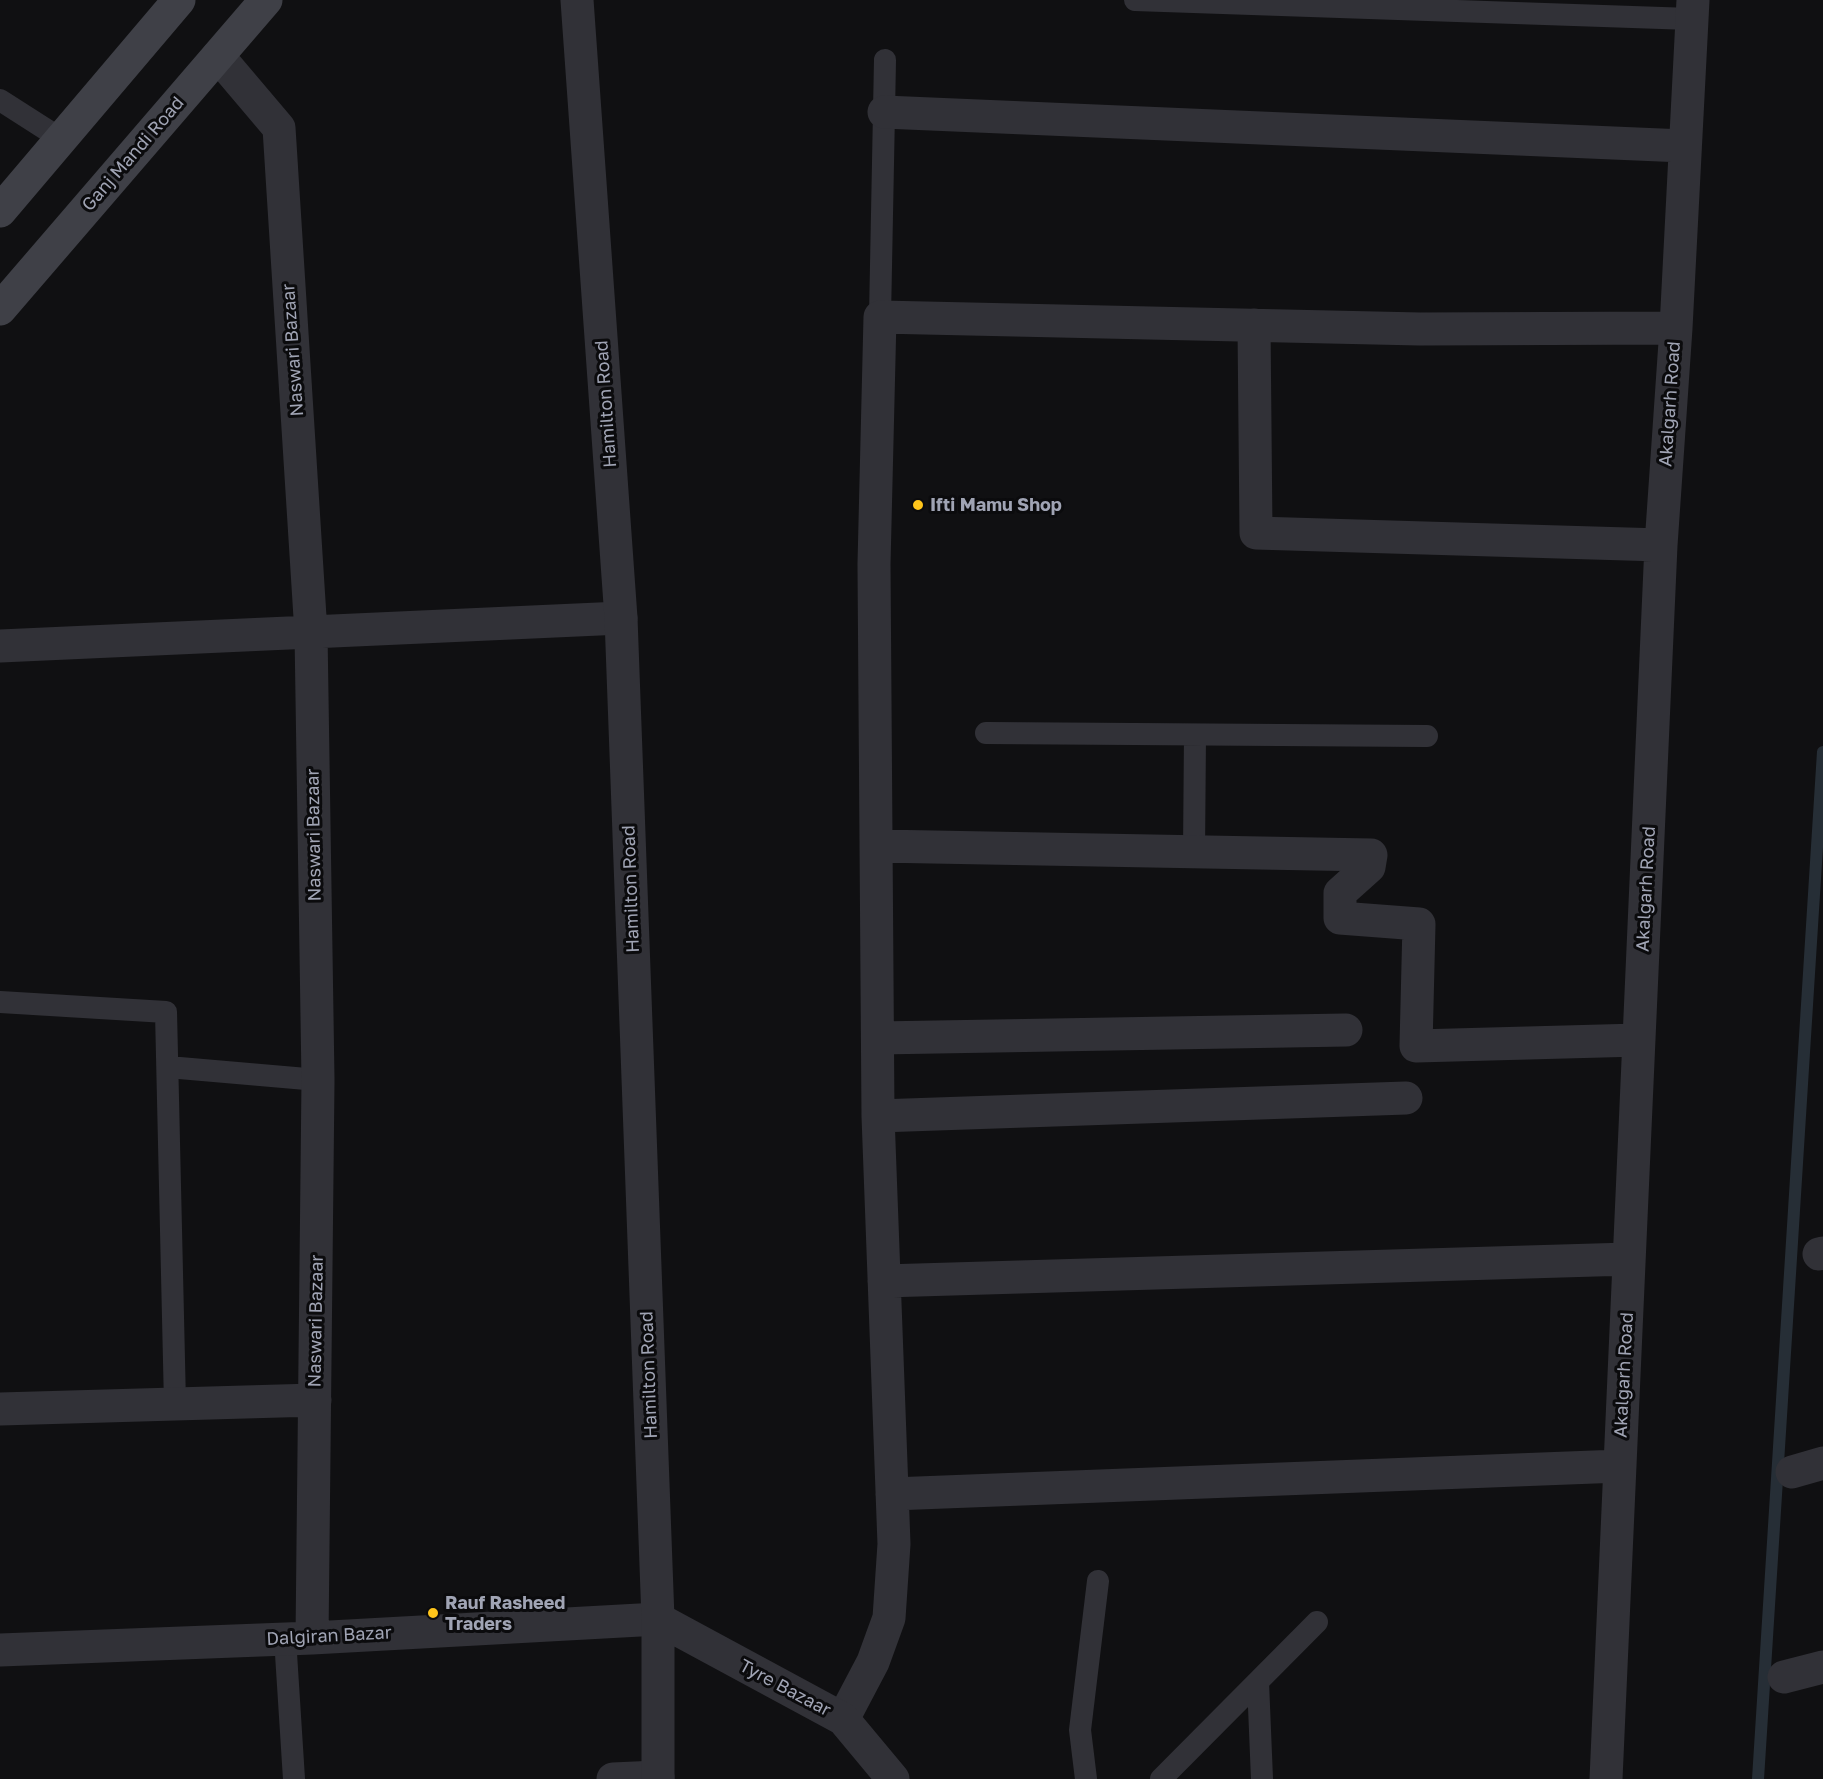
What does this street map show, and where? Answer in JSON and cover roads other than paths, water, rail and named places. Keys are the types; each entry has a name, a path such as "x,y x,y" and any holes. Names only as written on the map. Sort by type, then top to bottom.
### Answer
{"main road":[{"path":"0,211 179,0"},
{"name":"Ganj Mandi Road","path":"0,309 266,0"}],"street":[{"name":"Hamilton Road","path":"577,0 621,618 658,1619 658,1778"},
{"name":"Akalgarh Road","path":"1606,1779 1661,544 1676,328 1692,10"},
{"name":"Naswari Bazaar","path":"218,56 279,128 311,633 318,1080 315,1400 299,1638"},
{"path":"884,112 1684,146"},
{"path":"843,1719 873,1662 889,1618 894,1544 878,1116 878,846 874,576 880,318 1420,329 1676,328"},
{"path":"1254,325 1256,533 1661,544"},
{"path":"0,646 621,618"},
{"path":"878,846 1371,855 1369,867 1340,892 1340,918 1419,924 1416,1046 1639,1040"},
{"path":"878,1038 1346,1030"},
{"path":"878,1116 1406,1098"},
{"path":"884,1281 1629,1260"},
{"path":"0,1409 315,1400"},
{"path":"1792,1472 1823,1463"},
{"path":"892,1494 1620,1466"},
{"name":"Dalgiran Bazar","path":"0,1650 299,1638 658,1619"},
{"name":"Tyre Bazaar","path":"658,1619 843,1719 893,1779"},
{"path":"1784,1677 1823,1667"},
{"path":"613,1779 658,1778"}],"lane":[{"path":"1135,0 1692,10"},
{"path":"880,318 885,60"},
{"path":"0,100 61,139"},
{"path":"986,733 1427,736"},
{"path":"1194,852 1195,735"},
{"path":"0,1002 166,1012 175,1404"},
{"path":"168,1067 318,1080"},
{"path":"1086,1779 1080,1730 1098,1581"},
{"path":"1161,1779 1317,1622"},
{"path":"294,1779 299,1638"},
{"path":"1258,1682 1262,1779"}],"waterway":[{"path":"1758,1779 1823,752"}],"place":[{"name":"Ifti Mamu Shop","path":"918,505"},
{"name":"Rauf Rasheed Traders","path":"433,1613"}]}
